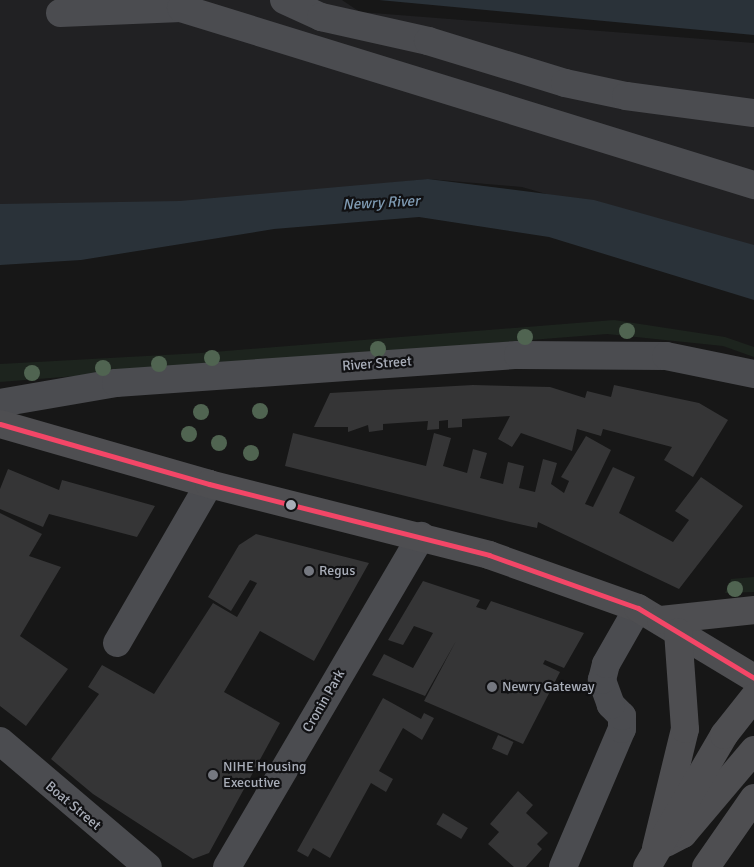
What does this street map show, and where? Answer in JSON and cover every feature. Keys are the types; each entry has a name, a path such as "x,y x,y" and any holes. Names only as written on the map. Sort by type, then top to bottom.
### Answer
{"highway":[{"path":"0,424 209,484 421,536 659,620 754,678"},
{"path":"659,620 754,610"},
{"path":"652,857 685,729 659,620"},
{"path":"652,857 724,735 754,697"},
{"path":"652,857 683,834 754,750"},
{"path":"706,867 754,798"}],"street":[{"path":"284,0 321,17 428,41 565,83 626,96 754,113"},
{"path":"60,12 190,4 754,186"},
{"name":"River Street","path":"0,402 116,383 518,355 666,356 754,374"},
{"path":"117,643 209,484"},
{"name":"Cronin Park","path":"227,867 421,536"},
{"path":"563,867 622,729 622,716 611,705 602,680 659,620"},
{"name":"Boat Street","path":"0,742 148,867"}],"shaded area":[{"path":"0,0 342,0 360,12 754,43 754,254 522,187 428,179 72,217 0,209"},
{"path":"614,320 725,337 754,347 754,357 723,346 607,334 0,382 0,364 201,353"},
{"path":"754,577 754,592 725,593 731,579"}],"water":[{"path":"379,0 754,0 754,35"},
{"name":"Newry River","path":"428,179 594,200 754,245 754,300 549,237 419,217 274,229 81,260 0,265 0,204 180,201"}],"building":[{"path":"473,385 550,387 585,398 587,391 611,397 614,385 699,403 728,420 693,477 664,460 672,447 603,429 601,436 577,429 572,451 521,433 512,447 498,439 510,416 462,419 462,427 448,428 448,420 439,421 439,429 427,430 428,421 383,424 383,430 369,432 368,425 348,432 348,427 314,427 330,393"},
{"path":"293,433 426,466 434,433 451,438 443,466 467,473 473,449 487,453 480,478 503,484 508,462 524,466 519,488 535,492 543,459 557,463 551,484 564,493 569,481 561,477 586,436 611,450 585,504 593,507 613,467 635,477 619,513 673,542 689,520 675,511 701,477 743,506 679,589 538,522 537,528 285,466"},
{"path":"8,469 59,490 62,480 155,506 137,537 49,514 43,527 0,509 0,489"},
{"path":"0,513 42,534 29,556 61,567 20,636 68,669 26,726 0,706"},
{"path":"256,534 369,563 314,661 260,631 224,692 280,723 209,853 193,859 93,794 51,759 99,694 88,687 102,665 154,694 213,603 237,617 257,583 250,580 231,611 208,597 239,545"},
{"name":"Newry Gateway","path":"423,581 480,600 476,607 486,610 491,601 584,633 564,668 545,660 543,664 560,672 523,744 424,701 456,641 425,696 372,675 384,654 413,668 433,633 414,626 403,645 388,640"},
{"path":"383,698 421,719 424,713 434,718 422,740 403,728 379,771 393,779 386,792 371,783 330,858 313,848 308,857 297,851"},
{"path":"498,735 514,742 507,756 492,749"},
{"path":"518,791 533,805 526,813 548,833 537,844 542,849 526,867 514,867 488,844 499,832 490,824"},
{"path":"443,813 468,828 461,839 436,824"}],"transit line":[{"path":"0,424 209,484 489,555 638,608 754,678"}],"place":[{"name":"Regus","path":"309,571"},
{"name":"Newry Gateway","path":"492,687"},
{"name":"NIHE Housing Executive","path":"213,775"}]}
